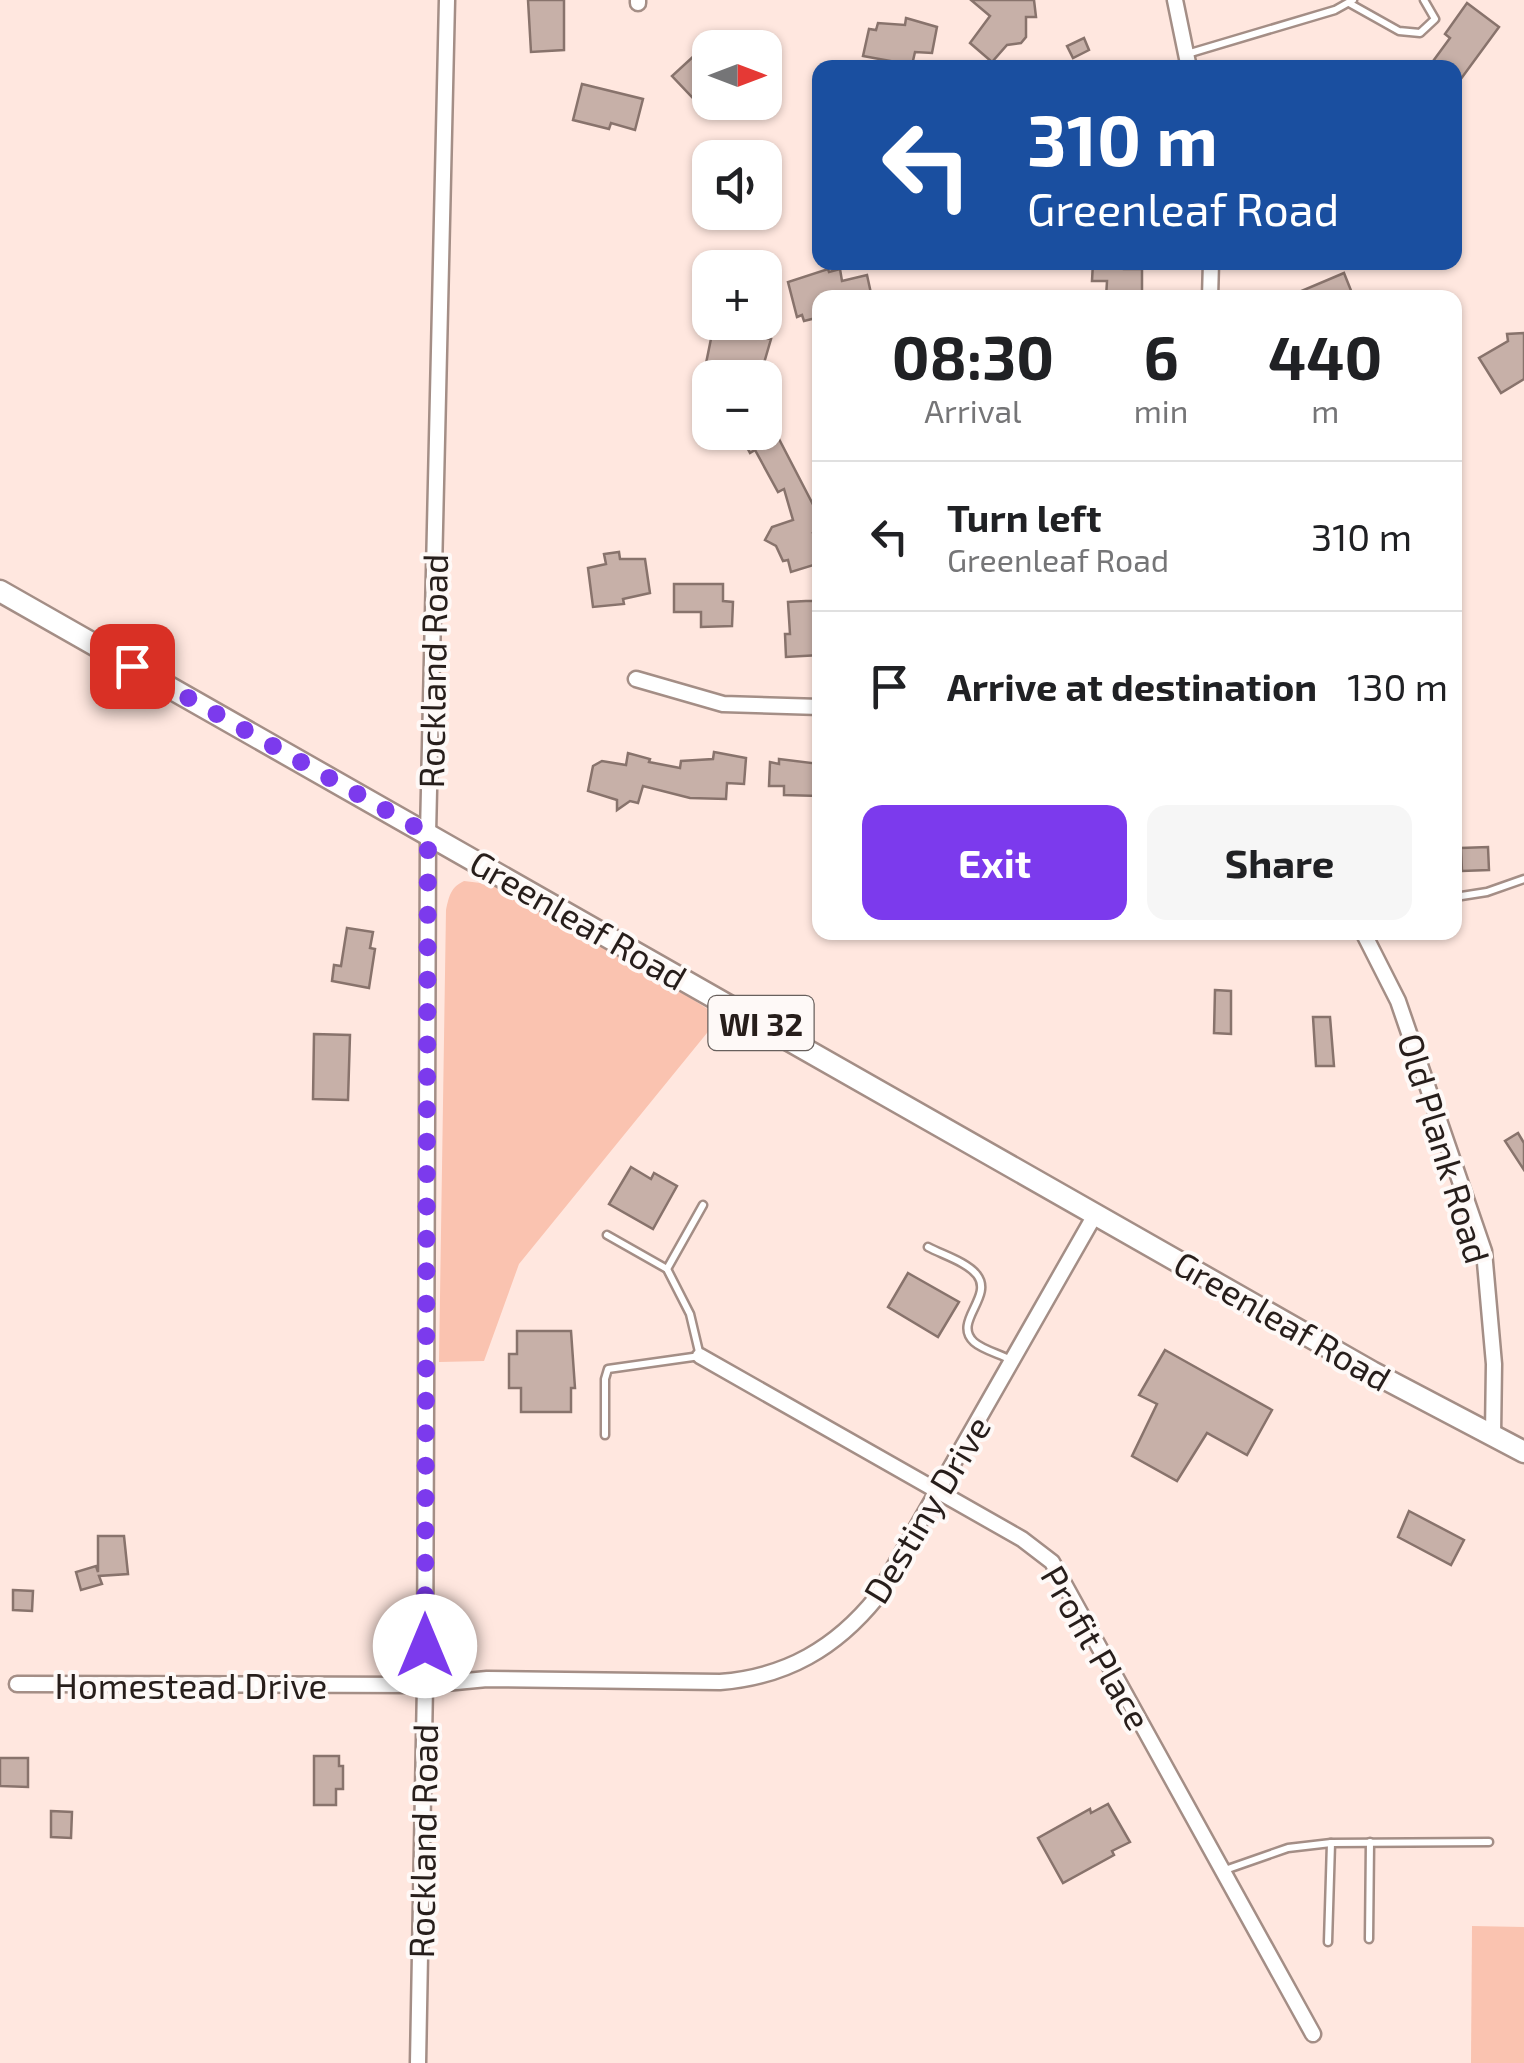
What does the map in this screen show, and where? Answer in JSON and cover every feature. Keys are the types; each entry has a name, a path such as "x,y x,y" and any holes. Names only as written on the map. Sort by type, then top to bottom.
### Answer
{"main road":[{"name":"Greenleaf Road","path":"0,591 1372,1372 1524,1452"}],"street":[{"name":"Rockland Road","path":"418,2063 425,1686 428,834 447,0"},
{"path":"1175,0 1188,60"},
{"path":"636,679 723,704 812,707"},
{"name":"Old Plank Road","path":"1367,940 1398,1001 1484,1251 1494,1364 1493,1434"},
{"name":"Destiny Drive","path":"425,1686 488,1678 720,1682 782,1670 828,1646 862,1616 886,1582 1096,1213"},
{"name":"Profit Place","path":"700,1356 1037,1548 1052,1562 1313,2034"},
{"name":"Homestead Drive","path":"17,1684 425,1686"}],"lane":[{"path":"1191,60 1351,1 1399,31 1420,33 1435,19 1424,0"},
{"path":"1462,895 1487,892 1524,879"},
{"path":"668,1268 703,1204"},
{"path":"605,1435 608,1369 700,1356 690,1314 668,1268 607,1235"},
{"path":"928,1247 980,1278 982,1294 968,1324 970,1336 976,1343 1012,1360"},
{"path":"1369,1939 1370,1842"},
{"path":"1224,1870 1288,1848 1331,1843 1489,1842"},
{"path":"1328,1942 1331,1843"}],"shaded area":[{"path":"464,881 497,885 616,950 720,1017 519,1264 484,1361 439,1362 446,910 451,892"},
{"path":"1472,1926 1524,1927 1524,2063 1471,2063"}],"building":[{"path":"528,0 564,0 564,50 531,52"},
{"path":"971,0 1034,0 1036,17 1026,17 1026,37 1021,43 1007,45 994,60 970,43 990,16"},
{"path":"1467,3 1499,27 1462,77 1462,60 1434,60 1450,38 1445,34"},
{"path":"906,18 937,27 932,53 915,52 913,60 863,56 869,29 876,30 878,23 905,25"},
{"path":"1084,38 1089,50 1073,58 1067,46"},
{"path":"692,58 692,97 672,76"},
{"path":"582,84 643,99 635,130 611,123 609,129 573,120"},
{"path":"825,270 840,270 842,281 867,275 870,290 812,290 812,319 804,321 802,315 797,317 788,282"},
{"path":"1093,270 1142,270 1142,290 1106,290 1107,281 1092,281"},
{"path":"1344,273 1351,290 1304,290"},
{"path":"1524,333 1524,379 1501,393 1479,358 1508,341 1507,334"},
{"path":"711,340 771,340 765,360 707,360"},
{"path":"782,445 812,503 812,566 791,572 788,560 783,561 776,546 765,540 772,527 793,520 784,489 778,492 755,450 782,450"},
{"path":"619,552 620,559 645,559 650,593 623,599 624,604 593,607 588,568 606,564 604,554"},
{"path":"674,584 723,584 723,601 733,602 732,626 701,627 701,612 674,612"},
{"path":"812,601 812,655 786,657 785,634 790,634 788,602"},
{"path":"714,752 746,758 744,784 727,783 726,799 690,798 643,786 638,803 630,801 617,810 617,800 588,791 593,766 602,761 626,765 628,753 680,768 681,761 713,759"},
{"path":"779,759 812,763 812,796 784,795 784,786 769,786 770,762 779,764"},
{"path":"1488,847 1489,870 1462,871 1462,848"},
{"path":"347,928 373,932 370,948 375,949 369,988 332,981 334,965 341,966"},
{"path":"1215,990 1231,991 1231,1034 1214,1033"},
{"path":"1313,1017 1330,1017 1334,1066 1316,1066"},
{"path":"314,1034 350,1035 348,1100 313,1099"},
{"path":"1518,1133 1524,1143 1524,1170 1505,1141"},
{"path":"631,1167 651,1179 654,1173 677,1186 653,1229 609,1204"},
{"path":"908,1273 959,1302 938,1337 888,1307"},
{"path":"517,1331 571,1331 575,1388 571,1388 571,1412 521,1412 521,1388 509,1388 509,1354 517,1354"},
{"path":"1165,1350 1272,1410 1247,1455 1207,1433 1177,1481 1132,1456 1157,1404 1139,1395"},
{"path":"1409,1511 1464,1540 1451,1565 1398,1537"},
{"path":"98,1536 124,1536 128,1574 99,1576 102,1584 81,1590 76,1572 96,1566 98,1572"},
{"path":"13,1590 33,1591 32,1611 13,1610"},
{"path":"314,1756 339,1756 343,1789 336,1789 336,1805 314,1805"},
{"path":"0,1758 28,1758 28,1787 0,1786"},
{"path":"1108,1804 1130,1842 1063,1883 1038,1838 1090,1809 1091,1813"},
{"path":"51,1811 72,1812 71,1838 51,1837"}],"route":[{"path":"132,666 428,834 425,1646"}]}
